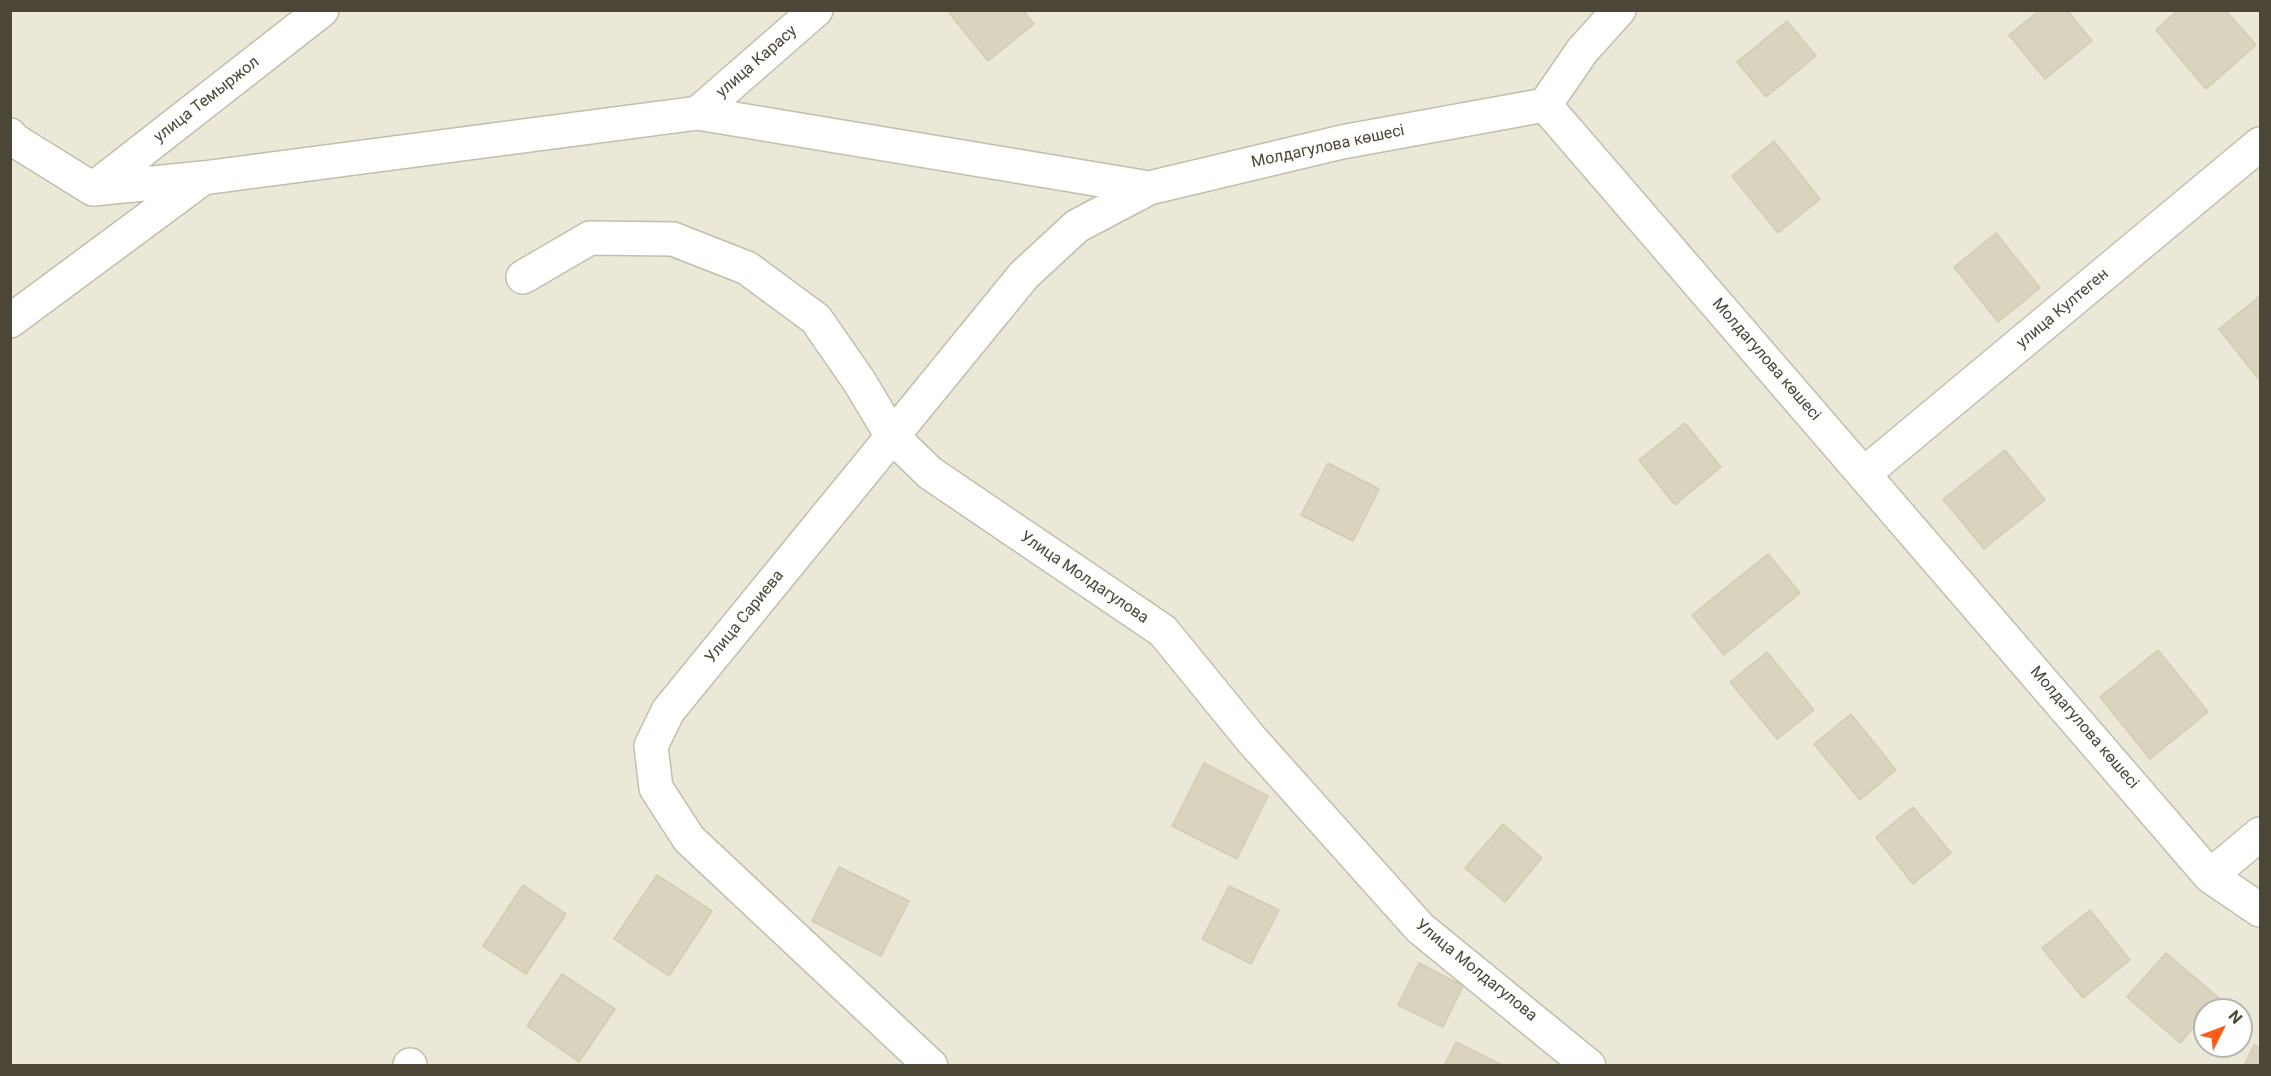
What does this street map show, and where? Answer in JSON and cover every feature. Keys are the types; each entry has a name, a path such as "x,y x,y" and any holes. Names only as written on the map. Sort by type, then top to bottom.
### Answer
{"street":[{"name":"улица Темыржол","path":"93,189 322,10"},
{"name":"улица Карасу","path":"698,113 816,10"},
{"path":"1545,105 1582,51 1619,10"},
{"name":"Молдагулова көшесі","path":"1149,188 1342,142 1545,105 1865,473 2210,876 2260,910"},
{"path":"10,135 93,189 203,178 698,113 1149,188"},
{"name":"улица Култеген","path":"1865,473 2260,144"},
{"path":"10,321 203,178"},
{"name":"Улица Сариева","path":"931,1065 689,839 656,789 651,746 668,711 1024,275 1077,226 1149,188"},
{"name":"Улица Молдагулова","path":"523,277 590,238 673,239 747,268 816,319 859,381 892,436 930,473 1163,631 1251,739 1420,928 1588,1065"},
{"path":"2210,876 2260,834"}],"shaded area":[{"path":"10,11 2260,11 2260,1065 11,1065"}],"building":[{"path":"947,10 1023,10 1034,24 988,61"},
{"path":"2040,10 2067,10 2092,41 2045,79 2009,35"},
{"path":"2178,10 2225,10 2256,45 2206,89 2156,30"},
{"path":"1787,21 1816,56 1766,97 1737,62"},
{"path":"1774,141 1820,199 1778,233 1732,176"},
{"path":"1996,233 2040,288 1998,322 1954,267"},
{"path":"2260,296 2260,381 2219,329"},
{"path":"1685,423 1721,467 1675,505 1639,460"},
{"path":"2005,450 2045,500 1984,549 1943,499"},
{"path":"1328,463 1379,489 1353,541 1301,515"},
{"path":"1768,554 1800,593 1724,655 1692,615"},
{"path":"2158,650 2208,712 2150,759 2100,697"},
{"path":"1767,652 1814,710 1777,739 1730,682"},
{"path":"1851,714 1896,770 1860,800 1814,744"},
{"path":"1204,763 1268,796 1237,859 1172,826"},
{"path":"1913,807 1951,853 1913,884 1876,837"},
{"path":"1503,824 1542,858 1505,902 1465,868"},
{"path":"839,867 909,901 881,956 812,921"},
{"path":"657,875 712,911 669,976 614,939"},
{"path":"523,885 566,914 526,974 483,946"},
{"path":"1229,886 1279,910 1251,964 1202,939"},
{"path":"2090,910 2130,960 2083,998 2042,948"},
{"path":"2166,953 2219,998 2193,998 2193,1028 2180,1043 2127,997"},
{"path":"1419,963 1463,986 1443,1027 1398,1005"},
{"path":"562,974 615,1009 579,1062 527,1026"},
{"path":"1456,1042 1502,1065 1444,1066"},
{"path":"2254,1045 2260,1048 2260,1066 2244,1066 2248,1058 2253,1058"}]}
